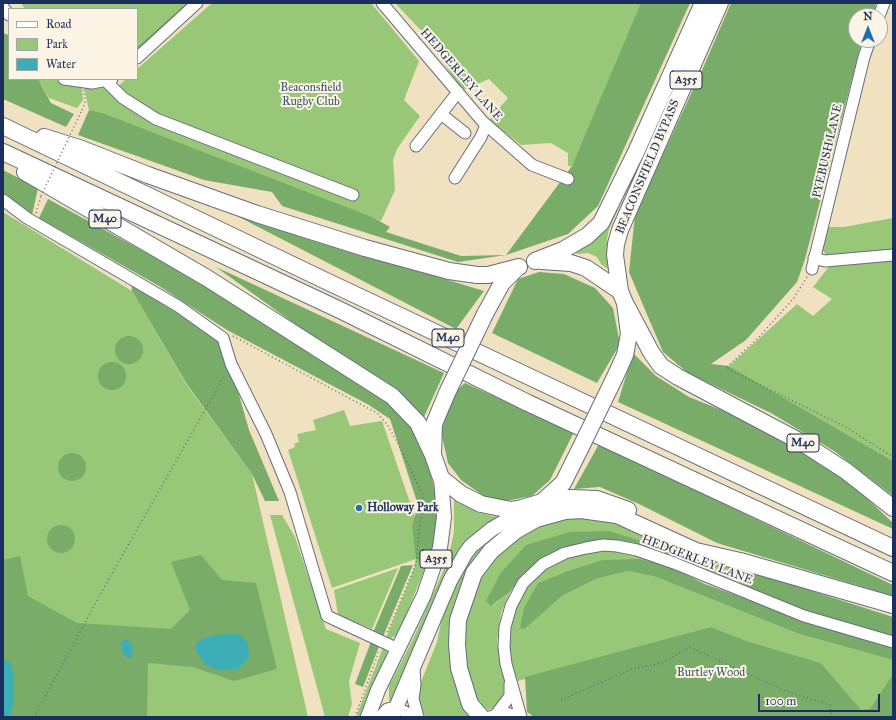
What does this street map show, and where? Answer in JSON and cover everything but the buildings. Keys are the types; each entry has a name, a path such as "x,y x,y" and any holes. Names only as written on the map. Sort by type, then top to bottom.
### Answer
{"highway":[{"name":"BEACONSFIELD BYPASS","path":"519,267 563,250 587,236 601,223 636,152 703,3"},
{"name":"BEACONSFIELD BYPASS","path":"539,503 563,483 615,377 628,344 629,324 615,255 616,244 620,230 720,3"},
{"name":"M40","path":"3,125 82,149 148,175 257,214 365,248 463,274 488,275 519,267"},
{"name":"M40","path":"3,125 326,281 893,548"},
{"name":"M40","path":"3,152 342,311 535,406 893,573"},
{"name":"M40","path":"3,159 207,278 392,396 418,424 433,455"},
{"path":"535,261 572,263 586,268 623,297"},
{"path":"519,267 502,283 485,314 447,393 434,424 433,455 441,478 471,500 491,507 511,510 539,503 584,498 606,501 740,561"},
{"name":"M40","path":"623,297 651,352 661,366 678,377 800,442 846,471 893,508"},
{"path":"481,717 468,700 459,668 456,644 458,620 474,573 491,551 515,531 536,519 565,511 600,511 617,515 696,552 740,561 893,604"}],"main road":[{"name":"A355","path":"368,717 378,690 424,595 440,548 444,516 441,478"},
{"name":"A355","path":"391,714 414,669 450,581 465,554 471,546 492,529 539,503"}],"street":[{"path":"138,57 197,3"},
{"name":"HEDGERLEY LANE","path":"382,3 486,125 532,165 568,180"},
{"name":"PYEBUSH LANE","path":"812,269 867,48"},
{"path":"65,80 83,82 109,80 123,98 156,119 353,195"},
{"path":"416,146 458,92"},
{"path":"441,114 465,133"},
{"path":"455,178 481,137 486,125"},
{"path":"3,200 27,218 178,306 223,338 231,364 266,434 290,492 327,616 398,649"},
{"path":"814,258 825,260 893,255"},
{"name":"HEDGERLEY LANE","path":"521,717 510,678 504,647 505,627 511,606 523,583 543,564 565,553 602,545 637,550 674,563 804,616 893,642"},
{"path":"414,669 415,685 413,699 418,717"},
{"name":"HEDGERLEY LANE","path":"493,715 510,696 510,678"},
{"path":"378,690 391,714 415,717"},
{"path":"493,715 506,713 521,717"}],"path":[{"path":"35,218 41,196 85,103 83,82"},
{"path":"812,269 794,298 760,336 726,368 846,427 893,457"},
{"path":"231,335 377,413 387,424 424,496 416,564 383,642 355,717"},
{"path":"34,717 106,584 231,364"},
{"path":"561,700 632,669 662,663 690,647 783,690 830,705 832,717"}],"green space":[{"path":"21,3 186,3 138,46 138,8 24,8"},
{"path":"186,3 196,3 138,58 138,46"},
{"name":"Beaconsfield Rugby Club","path":"212,3 371,3 419,61 404,100 420,116 397,149 393,160 395,190 381,221 103,113 89,110 84,88 105,86 113,91 125,80 138,80 138,68"},
{"path":"395,3 649,3 572,166 568,166 568,153 551,143 521,145 489,120 508,98 489,79 461,91 431,41"},
{"path":"641,3 690,3 598,206 568,234 506,255 572,166"},
{"path":"708,3 714,3 609,229 607,240 608,269 601,264 597,257 588,253 579,254 566,251 588,238"},
{"path":"731,3 876,3 875,8 848,8 848,48 860,48 805,259 797,282 746,340 711,364 729,366 893,461 893,496 834,451 771,413 688,373 663,352 629,272 635,215 703,68"},
{"path":"3,33 8,35 8,80 39,80 51,103 74,114 66,127 3,99"},
{"path":"39,80 56,80 68,85 82,87 83,100 77,108 49,98"},
{"path":"89,110 103,113 372,217 390,227 386,232 461,256 506,255 458,262 282,206 272,192 204,180 78,135"},
{"path":"3,170 38,188 32,215 3,195"},
{"path":"48,199 156,258 253,315 397,407 415,426 425,451 435,492 439,522 433,548 426,566 416,559 412,526 418,505 390,419 369,405 227,330 159,286 39,218"},
{"path":"3,212 132,291 186,384 252,474 308,717 3,717"},
{"path":"235,215 484,291 456,329"},
{"path":"893,218 893,251 826,255 822,249 826,227 844,227"},
{"path":"893,261 893,461 729,366 797,304 813,316 832,299 813,287 831,264"},
{"path":"216,267 444,373 424,417"},
{"path":"539,272 564,274 595,288 613,308 620,344 597,383 492,333 518,279"},
{"path":"131,283 220,341 239,395 249,430 279,501 265,501 252,474 186,383 132,291"},
{"path":"129,336 135,337 139,340 142,344 142,356 139,360 135,363 129,364 123,363 119,360 116,356 115,350 116,344 119,340 123,337"},
{"path":"633,353 656,376 689,397 724,411 815,460 856,488 893,523 893,529 618,402"},
{"path":"112,362 118,363 122,366 125,370 125,382 122,386 118,389 112,390 106,389 102,386 99,382 98,376 99,370 102,366 106,363"},
{"path":"465,383 574,432 550,480 532,496 506,501 485,497 461,480 448,463 441,432 455,392"},
{"name":"Holloway Park","path":"344,410 350,426 382,421 417,523 416,559 332,588 288,450 295,447 294,444 299,442 297,434 316,430 313,420"},
{"path":"599,444 893,585 893,596 717,543 639,504 600,487 574,489"},
{"path":"72,453 78,454 82,457 85,461 85,473 82,477 78,480 72,481 66,480 62,477 59,473 58,467 59,461 62,457 66,454"},
{"path":"454,499 479,513 498,517 452,565 440,586 391,703 389,700 389,686 413,639 448,560 454,532"},
{"path":"583,514 613,519 750,571 746,588 734,577 725,578 667,554 655,545 610,531 526,545 492,606 510,592 501,613 497,641 506,687 503,701 496,707 488,710 478,704 465,665 464,619 479,580 489,561 502,547 537,524"},
{"path":"270,515 282,515 295,537 326,629 360,643 349,681 352,704 348,717 325,717"},
{"path":"520,519 456,608 475,717 426,717 419,707 417,692 437,642 443,613 455,584 476,549 500,531"},
{"path":"61,525 67,526 71,529 74,533 74,545 71,549 67,552 61,553 55,552 51,549 48,545 47,539 48,533 51,529 55,526"},
{"path":"610,531 655,545 667,554 627,542 586,542 552,553 522,575 510,592 491,606 486,601 500,574 526,545 570,532"},
{"path":"583,551 617,551 667,565 602,560 567,571 538,583 525,629 562,596 596,579 628,571 656,577 799,634 893,660 893,674 870,710 861,711 821,663 747,641 711,627 518,681 512,668 509,654 509,629 516,605 529,584 539,573 553,563"},
{"path":"201,555 222,580 256,583 277,669 234,681 193,667 148,663 147,717 3,717 3,560 20,556 28,596 77,623 171,629 190,610 171,562"},
{"path":"416,559 426,566 398,634 390,639 386,638 414,569"},
{"path":"638,559 667,565 705,584 858,638 893,648 893,660 799,634 656,577 628,571 596,579 562,596 525,629 520,628 524,608 538,583 567,571 602,560"},
{"path":"413,565 382,639 372,635 401,566"},
{"path":"398,568 372,629 338,615 334,590"},
{"path":"750,571 893,617 893,637 813,614 746,588"},
{"name":"Burtley Wood","path":"711,627 747,641 821,663 861,710 870,709 893,674 893,717 534,717 527,712 525,677"},
{"path":"372,639 380,644 363,687 355,684"},
{"path":"384,645 388,654 363,717 356,717"}],"water":[{"path":"239,634 248,644 249,658 238,669 215,669 205,664 196,651 196,645 200,640 210,636"},
{"path":"124,639 129,641 133,647 131,658 128,658 122,652 122,646 120,643"},
{"path":"3,660 9,661 11,664 14,677 14,701 10,717 3,717"}],"place":[{"name":"Holloway Park","path":"359,508"}]}
